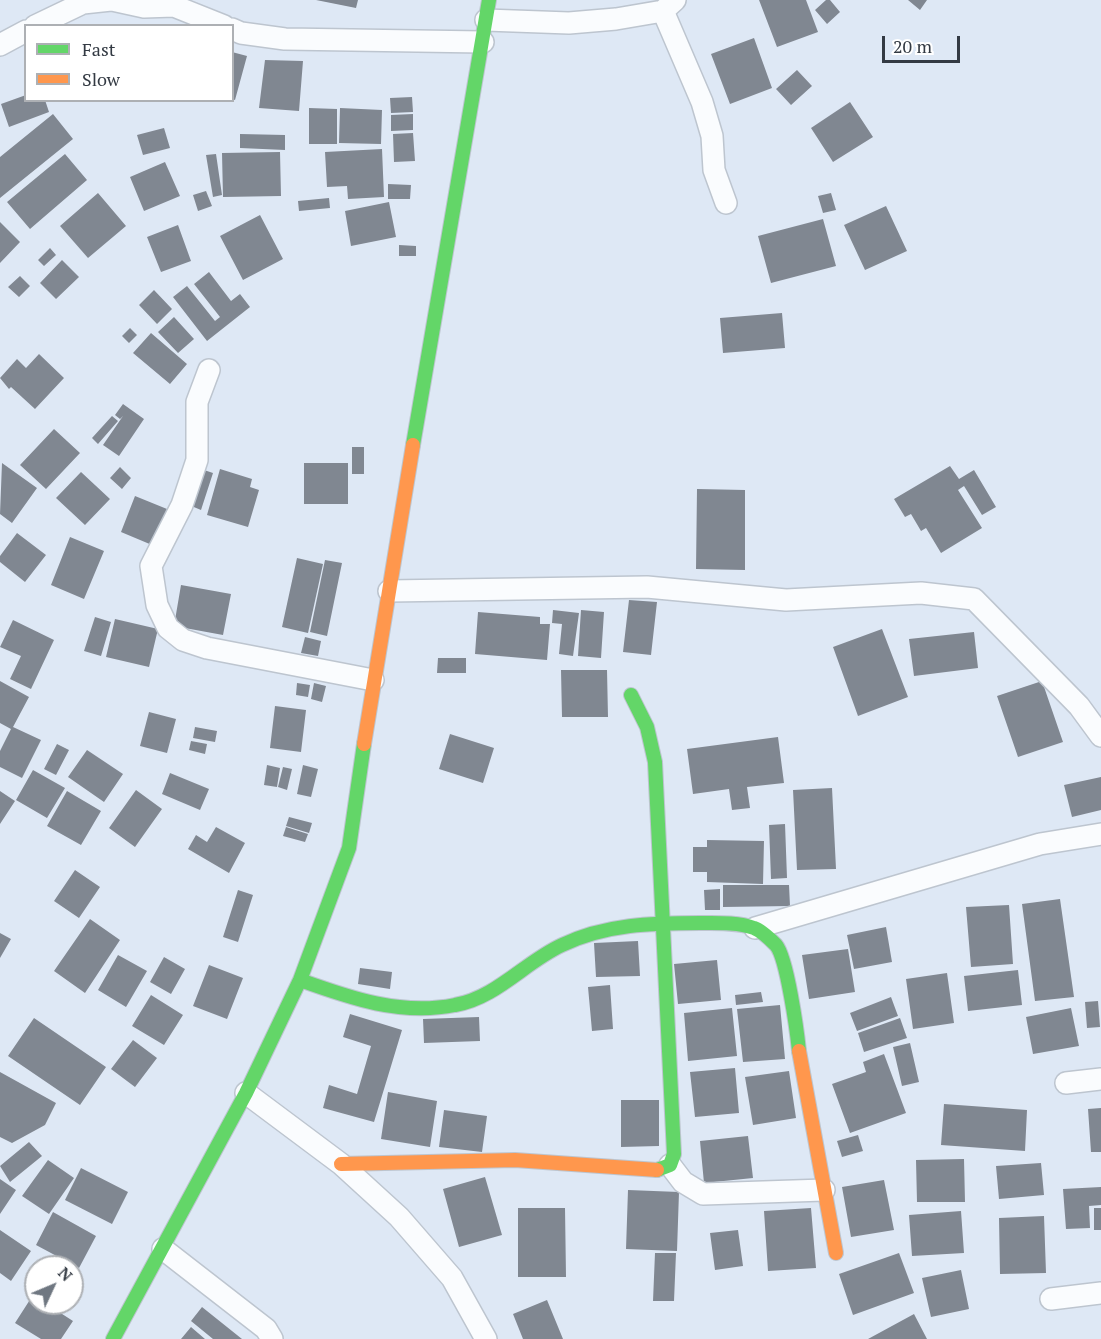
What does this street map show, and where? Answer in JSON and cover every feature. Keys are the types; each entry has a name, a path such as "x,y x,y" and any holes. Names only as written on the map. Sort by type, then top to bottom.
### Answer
{"street":[{"path":"40,24 83,3 112,0 144,8 174,6 219,24"},
{"path":"113,1339 246,1094 300,980 349,848 373,680 487,10 569,23 616,20 669,6 712,136 714,170 726,203"},
{"path":"234,30 241,33 285,39 483,42"},
{"path":"0,45 24,32"},
{"path":"209,370 197,402 197,460 182,505 151,566 157,606 168,628 183,640 207,648 373,680"},
{"path":"389,591 647,587 786,600 921,593 974,599 1079,706 1101,736"},
{"path":"341,1164 515,1160 643,1170 658,1170 670,1165 674,1154 655,762 647,727 631,695"},
{"path":"300,980 348,997 387,1006 428,1009 458,1005 490,991 559,946 589,933 644,923 718,923 755,928 1040,844 1101,834"},
{"path":"755,928 777,946 795,1012 801,1070 815,1127 836,1253"},
{"path":"1066,1083 1101,1079"},
{"path":"246,1094 341,1164 399,1217 452,1278 486,1339"},
{"path":"670,1165 682,1182 703,1194 824,1190"},
{"path":"162,1249 266,1329 272,1339"},
{"path":"1051,1299 1101,1293"}],"building":[{"path":"316,0 358,0 356,8"},
{"path":"759,0 806,0 818,32 777,47"},
{"path":"826,0 830,0 840,12 827,24 815,10"},
{"path":"908,0 927,0 920,10"},
{"path":"754,38 772,88 730,104 711,54"},
{"path":"234,53 247,56 234,100"},
{"path":"265,60 303,61 299,111 259,108"},
{"path":"797,70 812,86 791,105 776,89"},
{"path":"24,96 24,102 46,102 49,112 9,127 1,104"},
{"path":"412,97 413,112 391,113 390,98"},
{"path":"850,102 873,137 833,162 811,128"},
{"path":"309,108 337,109 337,144 309,144"},
{"path":"340,108 382,110 381,144 339,143"},
{"path":"53,114 73,139 0,198 0,157"},
{"path":"413,114 413,130 391,131 391,115"},
{"path":"164,128 170,148 143,155 137,135"},
{"path":"413,133 415,161 394,162 393,134"},
{"path":"240,134 285,135 285,150 240,148"},
{"path":"382,149 384,197 348,199 347,186 327,187 325,152"},
{"path":"280,152 281,196 223,197 222,153"},
{"path":"65,154 87,180 30,229 7,202"},
{"path":"216,154 222,195 213,197 206,155"},
{"path":"165,162 180,196 144,211 130,177"},
{"path":"388,184 411,185 410,199 388,199"},
{"path":"206,191 212,206 198,211 193,195"},
{"path":"98,193 126,226 88,258 60,226"},
{"path":"831,193 836,210 823,213 818,196"},
{"path":"329,198 330,208 299,211 298,201"},
{"path":"389,202 396,237 351,246 345,211"},
{"path":"886,206 907,251 865,270 844,225"},
{"path":"260,215 283,259 243,280 220,236"},
{"path":"823,219 836,266 771,283 758,236"},
{"path":"0,222 20,242 0,263"},
{"path":"178,225 191,261 161,272 147,237"},
{"path":"399,245 416,246 416,256 399,256"},
{"path":"50,248 56,255 44,266 38,260"},
{"path":"62,260 79,277 56,299 40,283"},
{"path":"209,272 231,301 240,294 250,307 207,341 173,297 187,286 215,321 220,317 194,284"},
{"path":"20,276 30,286 19,297 8,287"},
{"path":"154,290 172,309 157,324 139,305"},
{"path":"782,313 785,348 723,353 720,318"},
{"path":"174,317 194,339 178,353 158,332"},
{"path":"130,328 137,335 129,343 122,336"},
{"path":"151,333 187,364 170,384 133,353"},
{"path":"39,354 64,378 35,409 11,387 9,389 0,378 17,359 26,368"},
{"path":"123,404 144,419 119,456 103,445 123,416 120,419 115,415"},
{"path":"112,416 118,421 98,444 92,438"},
{"path":"54,429 80,453 46,489 20,465"},
{"path":"352,447 364,447 364,474 352,474"},
{"path":"2,463 37,488 12,523 0,514"},
{"path":"304,463 348,463 348,504 304,504"},
{"path":"950,466 959,479 974,470 996,507 982,515 964,486 958,490 982,528 941,553 926,528 921,531 911,514 905,517 894,499"},
{"path":"120,467 131,478 122,489 110,478"},
{"path":"201,469 213,473 201,510 189,505"},
{"path":"220,469 252,479 250,487 259,490 248,527 207,515"},
{"path":"81,472 110,499 85,525 56,498"},
{"path":"697,489 745,490 745,570 696,569"},
{"path":"135,496 167,509 152,545 121,532"},
{"path":"17,533 46,555 25,582 0,562 0,556"},
{"path":"70,537 104,551 84,599 51,585"},
{"path":"297,558 323,564 308,633 282,627"},
{"path":"325,560 342,563 327,636 310,632"},
{"path":"181,585 231,594 223,635 174,626"},
{"path":"629,600 657,602 651,655 623,652"},
{"path":"553,610 579,613 573,656 559,654 562,624 552,623"},
{"path":"581,610 604,612 601,658 578,656"},
{"path":"478,612 540,617 540,624 550,624 547,660 475,654"},
{"path":"95,617 111,622 101,656 84,651"},
{"path":"115,619 158,629 149,667 106,657"},
{"path":"13,620 54,640 31,689 10,679 21,656 0,647"},
{"path":"882,629 908,697 858,716 833,647"},
{"path":"974,632 978,668 914,676 909,639"},
{"path":"305,637 321,641 318,656 301,653"},
{"path":"438,658 466,658 466,673 437,673"},
{"path":"561,670 607,670 608,717 562,717"},
{"path":"0,681 29,697 13,727 41,740 22,778 0,767 0,751 11,729 0,723"},
{"path":"1042,681 1063,742 1018,757 997,696"},
{"path":"297,683 310,685 308,697 296,695"},
{"path":"314,683 326,686 322,702 311,699"},
{"path":"275,706 306,710 301,752 270,748"},
{"path":"149,712 176,719 167,753 140,746"},
{"path":"195,727 217,731 215,742 193,738"},
{"path":"450,734 494,748 483,783 439,769"},
{"path":"778,737 784,783 747,787 750,808 732,810 729,789 693,794 687,749"},
{"path":"191,741 207,744 205,754 189,750"},
{"path":"57,744 69,750 56,775 44,769"},
{"path":"87,750 123,774 104,802 68,777"},
{"path":"267,765 280,768 277,787 264,785"},
{"path":"303,765 318,769 311,797 297,794"},
{"path":"283,767 292,769 287,790 278,787"},
{"path":"33,770 65,788 47,818 16,800"},
{"path":"170,773 209,789 200,810 162,794"},
{"path":"1101,777 1101,810 1072,817 1064,785"},
{"path":"832,788 836,869 797,870 793,790"},
{"path":"136,790 162,809 135,847 109,828"},
{"path":"0,791 15,801 0,824"},
{"path":"67,791 101,811 81,845 47,826"},
{"path":"289,817 312,823 309,833 286,826"},
{"path":"785,824 787,878 771,879 769,825"},
{"path":"216,827 245,843 229,873 188,849 196,835 207,842"},
{"path":"286,827 308,834 305,842 283,836"},
{"path":"707,840 764,841 763,884 707,882 707,872 693,872 693,847 707,847"},
{"path":"75,870 100,887 79,918 54,901"},
{"path":"723,885 789,885 790,906 723,907"},
{"path":"720,889 720,910 705,910 704,890"},
{"path":"238,890 253,895 238,942 223,937"},
{"path":"1060,899 1074,997 1035,1001 1022,904"},
{"path":"1009,905 1013,964 971,967 966,907"},
{"path":"90,919 120,940 85,993 54,971"},
{"path":"886,927 892,962 854,969 847,935"},
{"path":"0,933 11,939 0,958"},
{"path":"638,941 640,976 596,977 594,943"},
{"path":"848,949 855,992 809,999 802,955"},
{"path":"118,955 147,971 126,1007 98,990"},
{"path":"164,957 185,969 171,994 150,982"},
{"path":"717,960 721,1000 678,1004 674,964"},
{"path":"209,965 243,978 227,1019 193,1006"},
{"path":"360,968 392,972 390,989 358,984"},
{"path":"1018,970 1022,1005 968,1011 964,976"},
{"path":"947,973 954,1023 913,1029 906,979"},
{"path":"610,985 613,1029 592,1031 588,987"},
{"path":"761,992 763,1002 736,1005 735,995"},
{"path":"151,995 183,1015 164,1045 132,1026"},
{"path":"891,997 898,1016 857,1031 850,1013"},
{"path":"1098,1001 1100,1027 1087,1028 1085,1002"},
{"path":"780,1005 785,1059 743,1062 737,1009"},
{"path":"732,1008 737,1056 688,1061 684,1013"},
{"path":"1071,1008 1079,1046 1033,1054 1026,1017"},
{"path":"350,1014 402,1030 374,1122 323,1108 329,1085 357,1094 371,1046 343,1037"},
{"path":"479,1017 480,1041 424,1043 423,1019"},
{"path":"34,1018 106,1067 80,1105 8,1056"},
{"path":"900,1018 907,1038 864,1052 858,1033"},
{"path":"133,1040 157,1058 135,1087 111,1069"},
{"path":"910,1043 919,1082 902,1086 893,1047"},
{"path":"884,1054 906,1113 850,1133 832,1084 866,1072 863,1062"},
{"path":"735,1068 739,1113 695,1117 690,1072"},
{"path":"789,1071 796,1118 753,1125 745,1077"},
{"path":"0,1072 56,1103 45,1125 12,1143 0,1137"},
{"path":"388,1092 437,1101 430,1147 381,1139"},
{"path":"621,1100 659,1100 659,1146 621,1147"},
{"path":"944,1104 1027,1110 1025,1151 941,1145"},
{"path":"1101,1108 1101,1152 1091,1152 1088,1109"},
{"path":"444,1110 487,1116 482,1152 439,1147"},
{"path":"858,1135 863,1151 842,1157 837,1141"},
{"path":"748,1136 753,1178 704,1183 700,1141"},
{"path":"29,1142 42,1156 10,1182 0,1166"},
{"path":"964,1159 965,1202 917,1202 916,1160"},
{"path":"48,1160 74,1178 49,1214 22,1196"},
{"path":"1041,1163 1044,1195 999,1199 996,1166"},
{"path":"81,1168 128,1192 112,1224 65,1200"},
{"path":"485,1177 502,1235 459,1247 443,1189"},
{"path":"0,1179 16,1190 0,1214"},
{"path":"884,1180 894,1230 851,1237 842,1187"},
{"path":"1101,1187 1101,1205 1089,1206 1090,1228 1066,1229 1063,1189"},
{"path":"628,1190 679,1192 677,1251 626,1249"},
{"path":"518,1208 565,1208 566,1277 518,1277"},
{"path":"811,1208 816,1268 768,1271 764,1211"},
{"path":"1094,1208 1101,1208 1101,1230 1094,1230"},
{"path":"961,1211 964,1253 912,1256 909,1215"},
{"path":"53,1212 96,1236 84,1259 84,1255 55,1255 36,1245"},
{"path":"1044,1216 1046,1273 1000,1274 999,1218"},
{"path":"0,1230 31,1251 28,1255 24,1255 24,1262 11,1281 0,1273"},
{"path":"738,1230 743,1266 715,1270 710,1233"},
{"path":"655,1253 676,1253 674,1301 653,1301"},
{"path":"899,1253 914,1293 853,1315 839,1274"},
{"path":"961,1270 969,1309 931,1317 922,1278"},
{"path":"547,1300 563,1339 523,1339 513,1314"},
{"path":"202,1307 242,1339 213,1339 191,1321"},
{"path":"24,1309 24,1315 64,1315 73,1321 61,1339 41,1339 15,1323"},
{"path":"914,1314 927,1339 868,1339"},
{"path":"191,1327 205,1339 181,1339"}],"traffic: fast":[{"path":"413,445 489,0"},
{"path":"631,695 647,727 655,762 674,1154 670,1165 657,1170"},
{"path":"113,1339 246,1093 300,980 349,848 364,744"},
{"path":"300,980 357,999 395,1007 435,1008 455,1005 484,995 548,952 595,933 647,924 727,923 754,928 776,945 780,952 791,995 799,1051"}],"traffic: slow":[{"path":"364,744 413,445"},
{"path":"799,1051 836,1253"},
{"path":"341,1164 515,1160 657,1170"}]}
